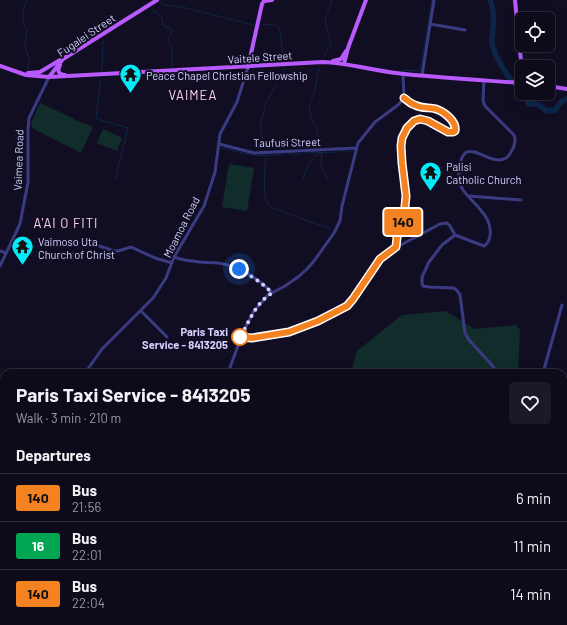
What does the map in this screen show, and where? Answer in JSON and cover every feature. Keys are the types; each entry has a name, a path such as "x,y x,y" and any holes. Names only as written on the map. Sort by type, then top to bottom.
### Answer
{"main road":[{"name":"Fugalei Street","path":"48,77 62,59 157,0"},
{"path":"248,67 262,4 272,0"},
{"path":"344,64 348,48 366,0"},
{"path":"515,1 521,60"},
{"path":"315,62 338,60 343,57 348,48"},
{"path":"348,48 349,61 358,66"},
{"path":"12,70 31,73 40,72 62,59"},
{"path":"62,59 59,68 60,74 75,76"},
{"name":"Vaitele Street","path":"0,66 26,75 48,77 248,67 315,62 344,64 377,71 403,74 515,83"},
{"path":"555,87 567,89"}],"street":[{"path":"422,75 434,0"},
{"path":"430,24 465,30"},
{"name":"Moamoa Road","path":"88,369 102,349 153,298 166,278 174,257 204,206 215,172 220,134 237,102 248,67"},
{"path":"229,369 240,337 254,311 268,295 298,277 307,269 334,233 340,221 342,206 358,143 375,122 398,105 404,98 403,74"},
{"name":"Vaimea Road","path":"0,266 20,224 28,182 29,118 48,77"},
{"path":"240,337 252,338 289,332 318,321 347,306 380,259 396,247 431,228 444,223 447,223 450,226 454,235 484,246 486,245 488,242 490,227 481,210 464,191 460,184 458,176 460,162 465,154 474,151 492,160 507,158 510,154 515,137 485,106 483,101 484,80"},
{"path":"396,247 397,237 405,212 406,196 401,146 402,138 407,128 414,121 420,119 428,121 448,132 455,131 456,128 454,122 443,112 436,109 423,108 404,98"},
{"name":"Taufusi Street","path":"219,144 254,153 356,148"},
{"path":"469,196 521,200"},
{"path":"454,235 442,245 429,262 422,277 422,283 423,286 429,288 452,288 459,292 466,336 495,369"},
{"path":"93,244 114,251 131,247 155,258 172,263"},
{"path":"0,251 6,254"},
{"path":"174,257 194,262 219,263 230,266 248,274 267,287 272,293"},
{"path":"544,369 562,305"},
{"path":"141,311 167,337"}],"green space":[{"path":"40,103 93,127 81,153 32,128 31,123"},
{"path":"103,129 122,138 117,151 97,143"},
{"path":"229,164 254,168 247,211 222,207"},
{"path":"445,311 475,329 516,325 520,330 518,369 352,369 357,351 402,315"}],"waterway":[{"path":"27,0 23,11 23,22 27,31 25,45 30,63 27,70"},
{"path":"323,58 331,44 326,26 326,15 332,0"},
{"path":"403,72 403,70 420,71 432,0"},
{"path":"490,0 493,14 493,49 505,72 515,84"},
{"path":"161,1 164,5 182,7 254,25"},
{"path":"152,10 161,16 163,25 172,31 169,38 169,43 172,48 172,66"},
{"path":"263,25 273,24 279,27 284,59"},
{"path":"102,70 103,40"},
{"path":"319,68 315,90 309,106 312,120 317,129 320,148"},
{"path":"265,150 260,127 266,102 285,70"},
{"path":"101,79 97,119 128,128 115,180"},
{"path":"527,100 529,104 538,104 546,111 555,110 562,101 567,99"},
{"path":"221,148 259,156 271,155"},
{"path":"340,151 352,151"},
{"path":"304,153 337,152"},
{"path":"322,153 321,167 328,180"},
{"path":"274,155 283,154"},
{"path":"287,154 301,154"},
{"path":"315,157 316,155 321,154"},
{"path":"266,155 264,184 265,197 268,204 273,208 331,229"},
{"path":"302,181 312,159"}],"bus line":[{"name":"140","path":"240,337 252,338 289,332 318,321 347,306 380,259 396,247 397,237 404,217 406,196 401,146 404,133 414,121 420,119 428,121 448,132 455,131 456,128 454,122 443,112 436,109 423,108 404,98"}],"place":[{"name":"Peace Chapel Christian Fellowship","path":"131,94"},
{"name":"Palisi Catholic Church","path":"431,192"},
{"name":"Vaimoso Uta Church of Christ","path":"22,266"},
{"name":"Paris Taxi Service - 8413205","path":"240,337"}],"district":[{"name":"VAIMEA","path":"193,95"},
{"name":"A'AI O FITI","path":"66,223"}],"route":[{"path":"239,269 267,287 272,293 268,295 254,311 240,337"}]}
